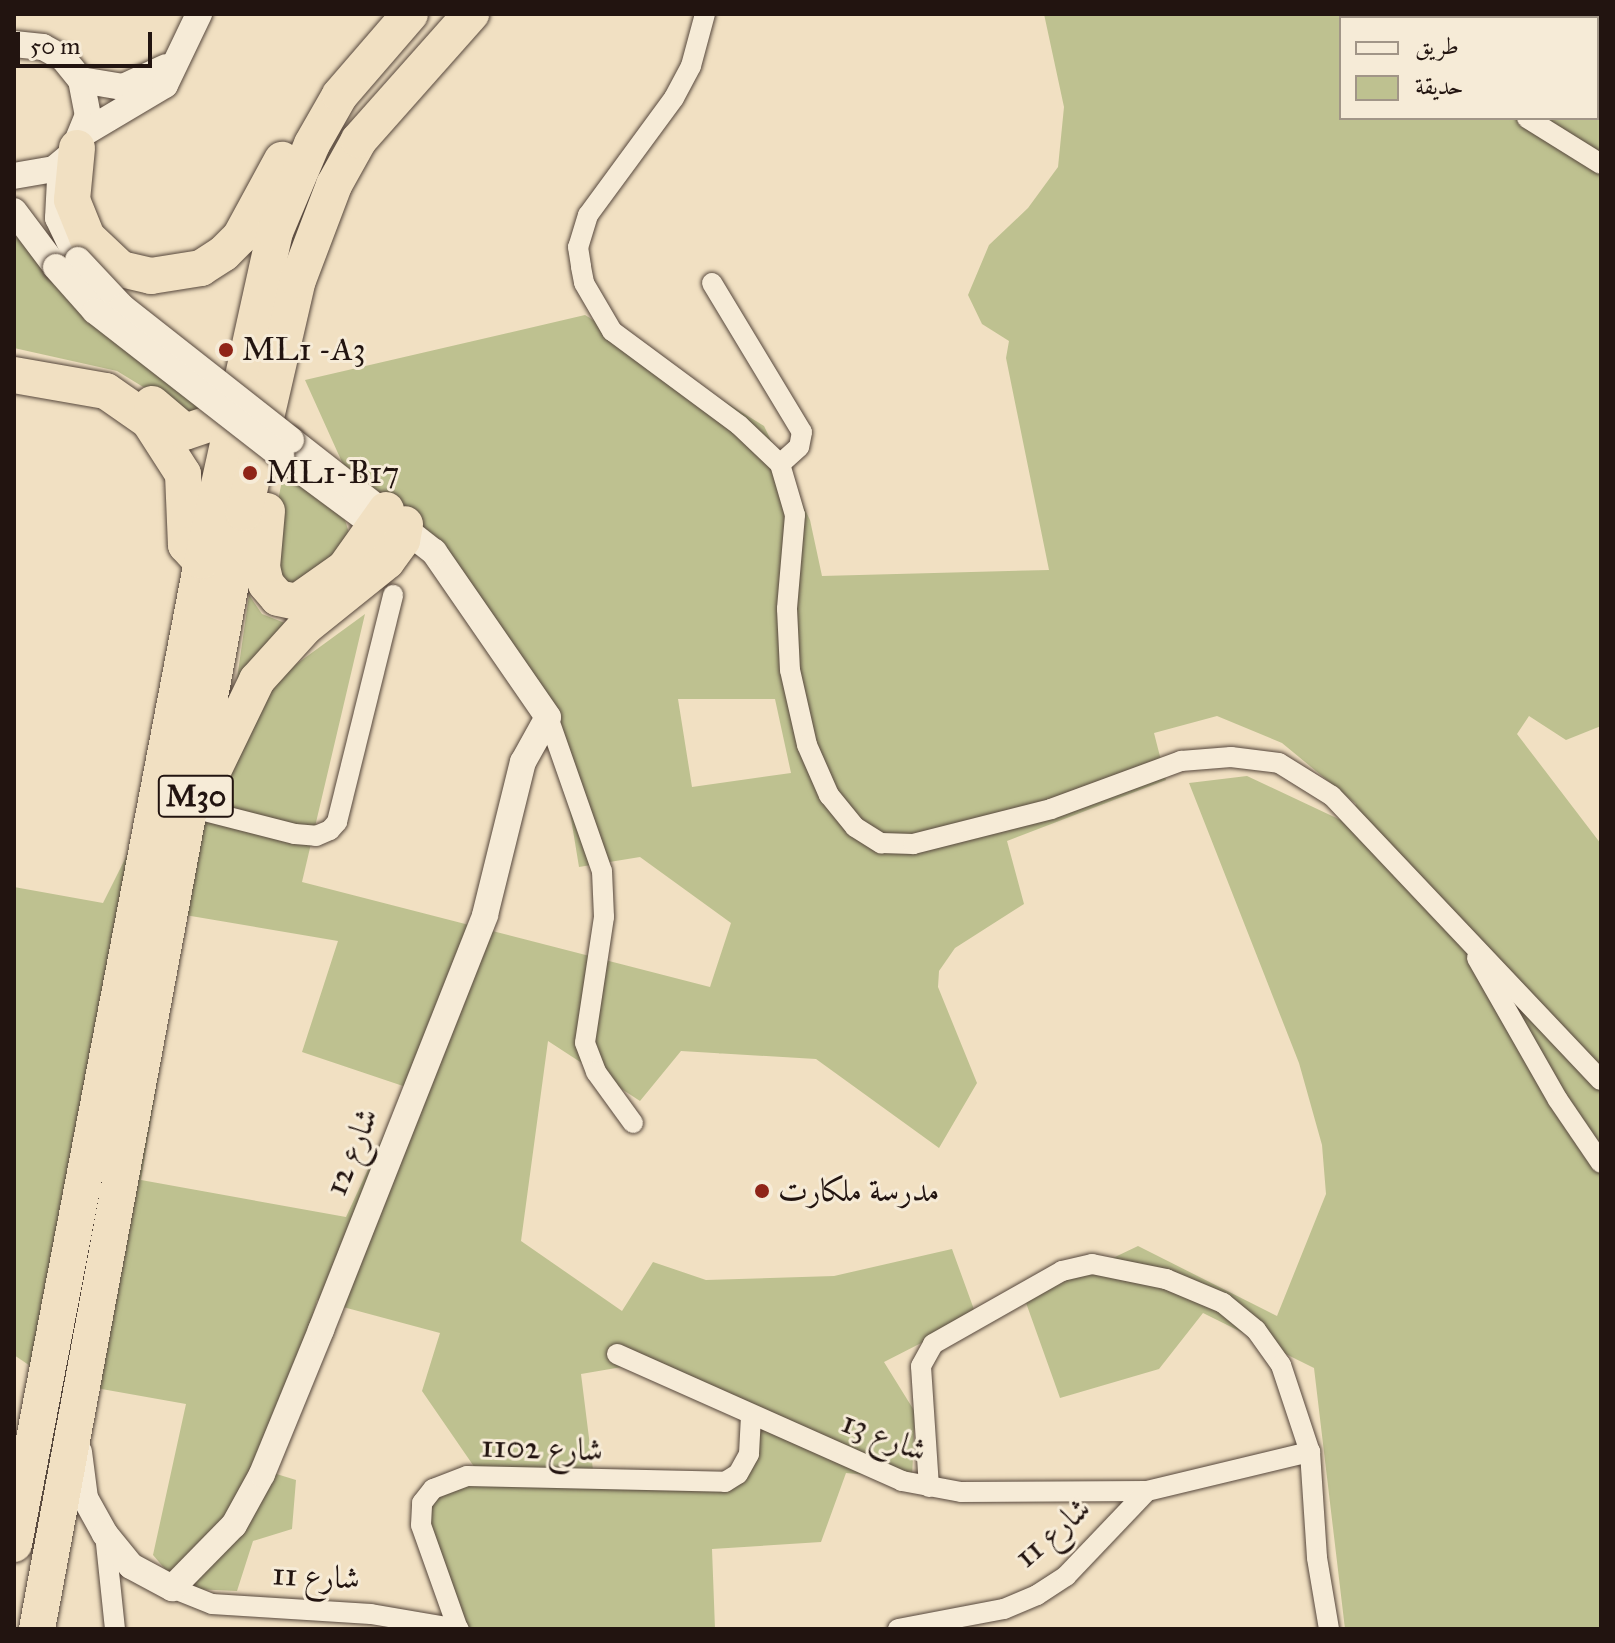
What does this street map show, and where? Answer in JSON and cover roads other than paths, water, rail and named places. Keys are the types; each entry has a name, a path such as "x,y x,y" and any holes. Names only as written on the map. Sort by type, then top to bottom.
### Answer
{"highway":[{"name":"M30","path":"14,1544 202,561 275,232 296,179 340,95 410,14"},
{"name":"M30","path":"37,1629 194,803 244,513 298,280 345,163 382,109 471,14"},
{"path":"78,145 72,200 87,237 121,269 171,275 201,268 240,237 310,114 340,95"},
{"path":"281,351 262,552 270,592 287,601 306,599 391,526"},
{"path":"14,362 121,382 185,432 214,422 235,404"},
{"path":"14,375 106,391 149,421 183,474 186,545 202,561"},
{"path":"194,803 257,680 305,627 377,571 391,526"}],"street":[{"path":"14,176 54,169 78,145 156,92 173,75 199,14"},
{"path":"705,14 691,66 674,98 588,215 578,247 581,267 584,283 612,331 739,425 780,464 795,515 787,609 790,670 807,745 829,795 855,827 881,843 913,844 1051,809 1181,761 1231,757 1279,763 1332,796 1601,1080"},
{"path":"14,44 43,47 63,58 81,80 87,106 78,145 58,188 58,211 67,263"},
{"path":"81,80 132,85 157,74 186,48"},
{"path":"1530,120 1601,164"},
{"path":"14,211 67,263 95,311 391,526 478,610 548,717 602,871 604,917 585,1043 596,1072 633,1123"},
{"path":"712,283 802,432 799,447 780,464"},
{"path":"194,803 306,836 330,830 337,822 393,595"},
{"name":"شارع 12","path":"172,1588 234,1525 262,1474 485,915 523,762 548,717"},
{"path":"1465,934 1511,1021 1601,1163"},
{"path":"929,1487 921,1366 933,1344 1008,1298 1062,1271 1092,1264 1166,1279 1223,1303 1256,1330 1281,1365 1310,1452 1317,1558 1329,1629"},
{"name":"شارع 13","path":"617,1354 902,1481 961,1492 1147,1491 1310,1452"},
{"name":"شارع 1102","path":"458,1629 421,1525 422,1503 433,1489 467,1476 725,1482 738,1474 749,1454 751,1415"},
{"path":"77,1421 82,1484 105,1534 131,1566 172,1588"},
{"path":"14,1479 35,1444"},
{"name":"شارع 11","path":"898,1629 1004,1609 1037,1595 1066,1576 1147,1491"},
{"path":"105,1534 115,1629"},
{"name":"شارع 11","path":"172,1588 212,1604 371,1614 458,1629"},
{"path":"371,1614 398,1629"}],"place":[{"name":"ML1 -A3","path":"226,350"},
{"name":"ML1-B17","path":"250,473"},
{"name":"مدرسة ملكارت","path":"762,1191"}]}
